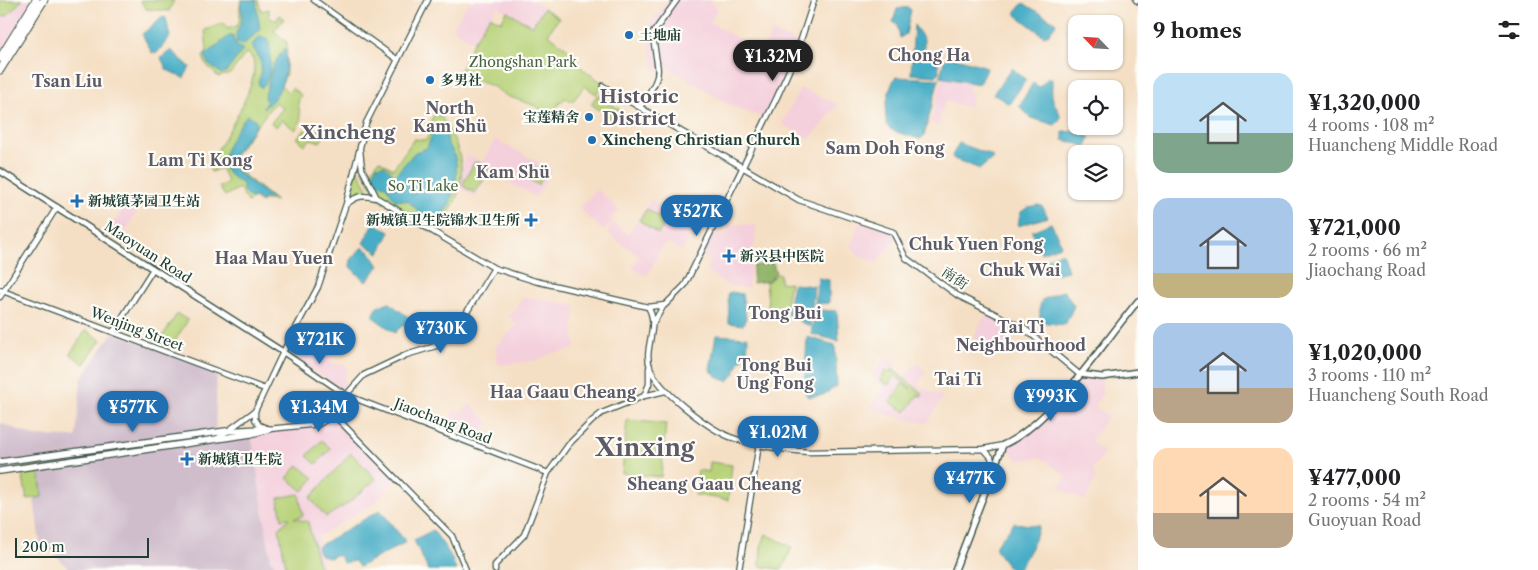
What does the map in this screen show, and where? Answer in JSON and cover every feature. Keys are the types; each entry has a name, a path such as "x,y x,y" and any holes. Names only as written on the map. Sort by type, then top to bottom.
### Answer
{"highway":[{"path":"0,58 36,0"},
{"path":"0,70 44,0"}],"main road":[{"path":"0,471 215,440 269,429"},
{"path":"0,462 226,431 269,429"}],"street":[{"path":"314,0 398,60"},
{"path":"428,0 366,123 346,204 318,287 265,389 255,411 255,419 259,425 269,429 319,424 334,415 346,395 364,375 406,355 436,346 454,333 494,268"},
{"path":"640,107 654,88 660,73 653,33 677,0"},
{"path":"653,323 665,305 685,285 796,55 814,0"},
{"name":"南街","path":"603,86 799,200 893,232 906,258 957,295 1025,329 1079,374"},
{"path":"360,150 362,170 377,198"},
{"name":"Maoyuan Road","path":"0,171 283,352"},
{"path":"346,204 364,195 377,198 494,268 535,281 648,307 665,305"},
{"path":"0,297 2,290 57,207"},
{"path":"113,332 154,269"},
{"name":"Wenjing Street","path":"2,290 265,389"},
{"path":"649,367 665,391 729,436 759,444 810,452 984,449 1003,445 1018,438 1047,412 1138,300"},
{"path":"644,396 648,384 649,344 653,323 653,316 648,307"},
{"name":"Jiaochang Road","path":"283,352 346,395 548,473"},
{"path":"1089,362 1089,372 1102,377"},
{"path":"1070,385 1080,379 1138,372"},
{"path":"1079,374 1102,377"},
{"path":"495,570 495,565 524,535 548,473 569,444 602,413 644,396 665,391"},
{"path":"215,440 255,411"},
{"path":"334,415 452,536 466,570"},
{"path":"738,570 759,444"},
{"path":"955,570 1003,445"},
{"path":"984,449 991,457 994,469"}],"shaded area":[{"path":"0,0 36,0 0,59"},
{"path":"470,0 537,0 537,3 544,8 533,26 497,6 477,44 452,28"},
{"path":"668,0 708,0 718,8 710,22 762,53 772,31 800,44 766,119 732,106 660,63 659,70 654,70 647,32 652,21"},
{"path":"943,76 970,84 968,92 973,94 969,108 945,101 938,126 930,123"},
{"path":"800,88 838,104 810,139 782,124"},
{"path":"495,139 552,170 536,197 490,172 475,197 460,187 466,154 483,162"},
{"path":"597,189 619,210 611,218 614,221 603,231 579,208"},
{"path":"651,200 694,229 682,251 665,242 647,276 633,269 639,254 621,244 607,232 614,223 628,234"},
{"path":"125,205 137,212 120,240 108,232"},
{"path":"860,221 893,232 896,239 876,263 858,255 851,246"},
{"name":"新兴县中医院","path":"728,224 757,225 748,288 727,285 706,271 710,259 700,254 712,229 727,236"},
{"path":"524,297 576,305 573,330 575,349 549,354 540,360 499,365 496,358 496,346 516,326 509,316"},
{"path":"986,313 1016,329 1002,354 973,338"},
{"path":"113,332 217,371 215,439 251,434 271,560 279,570 70,570 49,549 41,551 34,498 42,497 39,465 0,471 0,423 34,436 76,437 81,380"},
{"path":"314,333 334,334 331,364 347,366 342,390 299,361"},
{"path":"885,357 896,364 893,368 905,377 917,363 926,372 917,385 943,397 927,423 911,421 870,409 883,386 872,376"},
{"path":"1079,374 1102,377 1102,394 1094,405 1108,416 1091,441 1105,453 1093,468 1096,479 1085,501 1059,488 1066,476 1041,458 1019,460 1003,445 1018,438 1047,412"},
{"path":"470,404 490,423 482,432 473,429 469,441 445,432 454,409 462,412"},
{"path":"334,415 396,479 374,503 318,537 324,569 279,570 271,560 251,434 269,429 319,424"}],"green space":[{"path":"0,0 22,0 7,16 0,17"},
{"path":"140,0 174,0 169,11 146,9"},
{"path":"241,0 258,0 261,11 269,9 269,17 276,21 279,15 284,19 274,31 287,42 286,75 281,85 288,92 292,88 301,95 298,102 301,121 295,130 282,120 276,127 271,123 283,108 275,102 231,160 233,166 276,201 264,200 261,203 254,198 248,202 239,188 225,196 219,187 228,182 221,168 211,172 208,165 242,107 254,73 253,60 246,53 230,74 218,77 205,63 203,56 207,50 205,30 224,23 227,29 237,26"},
{"name":"Zhongshan Park","path":"544,8 559,18 548,34 568,49 572,61 604,84 596,94 585,86 572,102 566,98 560,102 552,115 533,105 507,96 492,86 472,79 460,71 474,41 490,16 501,22 507,11 532,26"},
{"path":"598,94 620,110 613,120 591,104"},
{"name":"So Ti Lake","path":"434,115 440,115 457,146 461,161 461,175 454,204 434,233 377,198 363,169 370,172 379,160 393,169 414,139 426,140 431,131 428,126"},
{"path":"321,127 328,129 320,142 311,139 305,145 297,138 304,130 315,134"},
{"path":"478,162 488,168 488,173 475,193 464,187 463,183 474,163"},
{"path":"529,163 546,173 538,185 522,175"},
{"path":"356,167 372,195 359,193 350,199"},
{"path":"647,209 666,222 658,234 639,220"},
{"path":"773,263 776,273 768,281 753,283 753,266"},
{"path":"777,274 780,274 780,282 790,283 785,308 769,312 766,283"},
{"path":"177,314 188,320 173,344 162,337"},
{"path":"86,330 101,340 84,364 70,354"},
{"path":"892,369 923,394 921,397 918,395 906,412 890,402 902,384 911,389 895,376 888,385 880,380 886,370 890,372"},
{"path":"627,420 666,424 661,477 622,473"},
{"path":"322,440 331,449 316,464 307,456"},
{"path":"351,453 376,479 347,504 326,517 310,498"},
{"path":"710,462 732,465 728,500 695,495 698,470 709,472"},
{"path":"39,465 42,497 27,499 21,468"},
{"path":"298,465 314,478 303,491 287,478"},
{"path":"299,494 303,516 294,518 308,522 319,566 315,570 287,570 286,567 279,529 289,518 282,519 278,498"},
{"path":"766,534 792,547 782,570 760,566 761,547"}],"water":[{"path":"242,0 256,0 260,30 243,45 237,43 236,33 242,17 240,7"},
{"path":"1023,3 1055,22 1056,24 1049,34 1044,36 1016,15 1016,11"},
{"path":"908,7 911,10 906,34 900,38 897,25 893,22 897,9"},
{"path":"163,17 166,18 170,37 157,53 152,53 142,34"},
{"path":"914,25 924,39 924,52 938,58 939,73 936,76 911,74"},
{"path":"229,36 233,36 236,45 243,50 227,71 222,74 208,64 205,55"},
{"path":"260,36 268,39 270,51 270,71 263,87 260,87 258,82 261,72 260,62 251,45"},
{"path":"285,48 286,64 283,81 275,97 263,108 267,100 264,99 273,65"},
{"path":"171,50 190,67 184,78 167,70 161,58"},
{"path":"949,56 987,68 979,84 940,77 944,61"},
{"path":"1012,68 1026,80 1009,104 993,94"},
{"path":"896,77 939,79 924,136 920,139 892,130 887,124 887,102"},
{"path":"1049,77 1052,79 1053,100 1060,116 1055,125 1031,118 1019,106 1033,83 1039,87"},
{"path":"247,115 255,119 257,124 229,161 230,166 273,199 264,198 261,202 255,197 250,198 243,191 243,184 229,174 224,166 229,143"},
{"name":"So Ti Lake","path":"442,123 447,131 448,145 455,157 457,173 450,203 444,213 435,221 418,211 408,201 395,200 386,186 376,183 373,177 376,166 384,165 395,175 415,152 427,148 435,126"},
{"path":"1063,132 1068,132 1068,135 1090,137 1086,145 1082,145 1063,140"},
{"path":"959,143 991,155 993,158 980,169 954,159 952,156"},
{"path":"1042,206 1048,217 1018,226 1020,213 1028,207"},
{"path":"374,223 390,232 379,253 363,243"},
{"path":"1051,223 1061,243 1060,246 1041,253 1032,231"},
{"path":"362,247 370,252 379,266 366,282 350,267 351,260"},
{"path":"1062,252 1068,271 1048,275 1047,259"},
{"path":"818,278 829,280 829,303 815,304"},
{"path":"793,284 814,286 810,327 787,314"},
{"path":"1062,291 1065,292 1074,306 1065,325 1040,322 1042,300"},
{"path":"731,292 742,294 746,318 743,325 729,323 728,294"},
{"path":"389,302 420,327 416,329 412,325 407,329 403,325 395,333 373,317 377,307"},
{"path":"817,310 837,311 839,341 811,334"},
{"path":"716,335 748,337 747,355 739,362 735,373 728,381 721,379 710,370"},
{"path":"807,337 835,345 837,386 823,395 808,397 804,391"},
{"path":"380,510 406,542 359,567 355,561 343,563 341,557 335,555 330,558 320,554 317,547"},
{"path":"1014,523 1039,526 1034,542 1019,569 1011,570 996,550 996,545"},
{"path":"433,530 451,556 456,570 428,570 414,540"}],"place":[{"name":"土地庙","path":"629,35"},
{"name":"多男社","path":"430,80"},
{"name":"宝莲精舍","path":"589,117"},
{"name":"Xincheng Christian Church","path":"592,140"},
{"name":"新城镇茅园卫生站","path":"77,201"},
{"name":"新城镇卫生院锦水卫生所","path":"531,220"},
{"name":"新兴县中医院","path":"729,256"},
{"name":"新城镇卫生院","path":"187,459"}],"district":[{"name":"Chong Ha","path":"929,55"},
{"name":"Tsan Liu","path":"67,81"},
{"name":"Historic District","path":"639,107"},
{"name":"North Kam Shü","path":"450,117"},
{"name":"Xincheng","path":"348,132"},
{"name":"Sam Doh Fong","path":"885,148"},
{"name":"Lam Ti Kong","path":"200,160"},
{"name":"Kam Shü","path":"513,172"},
{"name":"Chuk Yuen Fong","path":"976,244"},
{"name":"Haa Mau Yuen","path":"274,258"},
{"name":"Chuk Wai","path":"1020,270"},
{"name":"Tong Bui","path":"785,313"},
{"name":"Tai Ti Neighbourhood","path":"1021,336"},
{"name":"Tong Bui Ung Fong","path":"775,374"},
{"name":"Tai Ti","path":"958,379"},
{"name":"Haa Gaau Cheang","path":"563,392"},
{"name":"Xinxing","path":"645,447"},
{"name":"Sheang Gaau Cheang","path":"714,484"}]}
